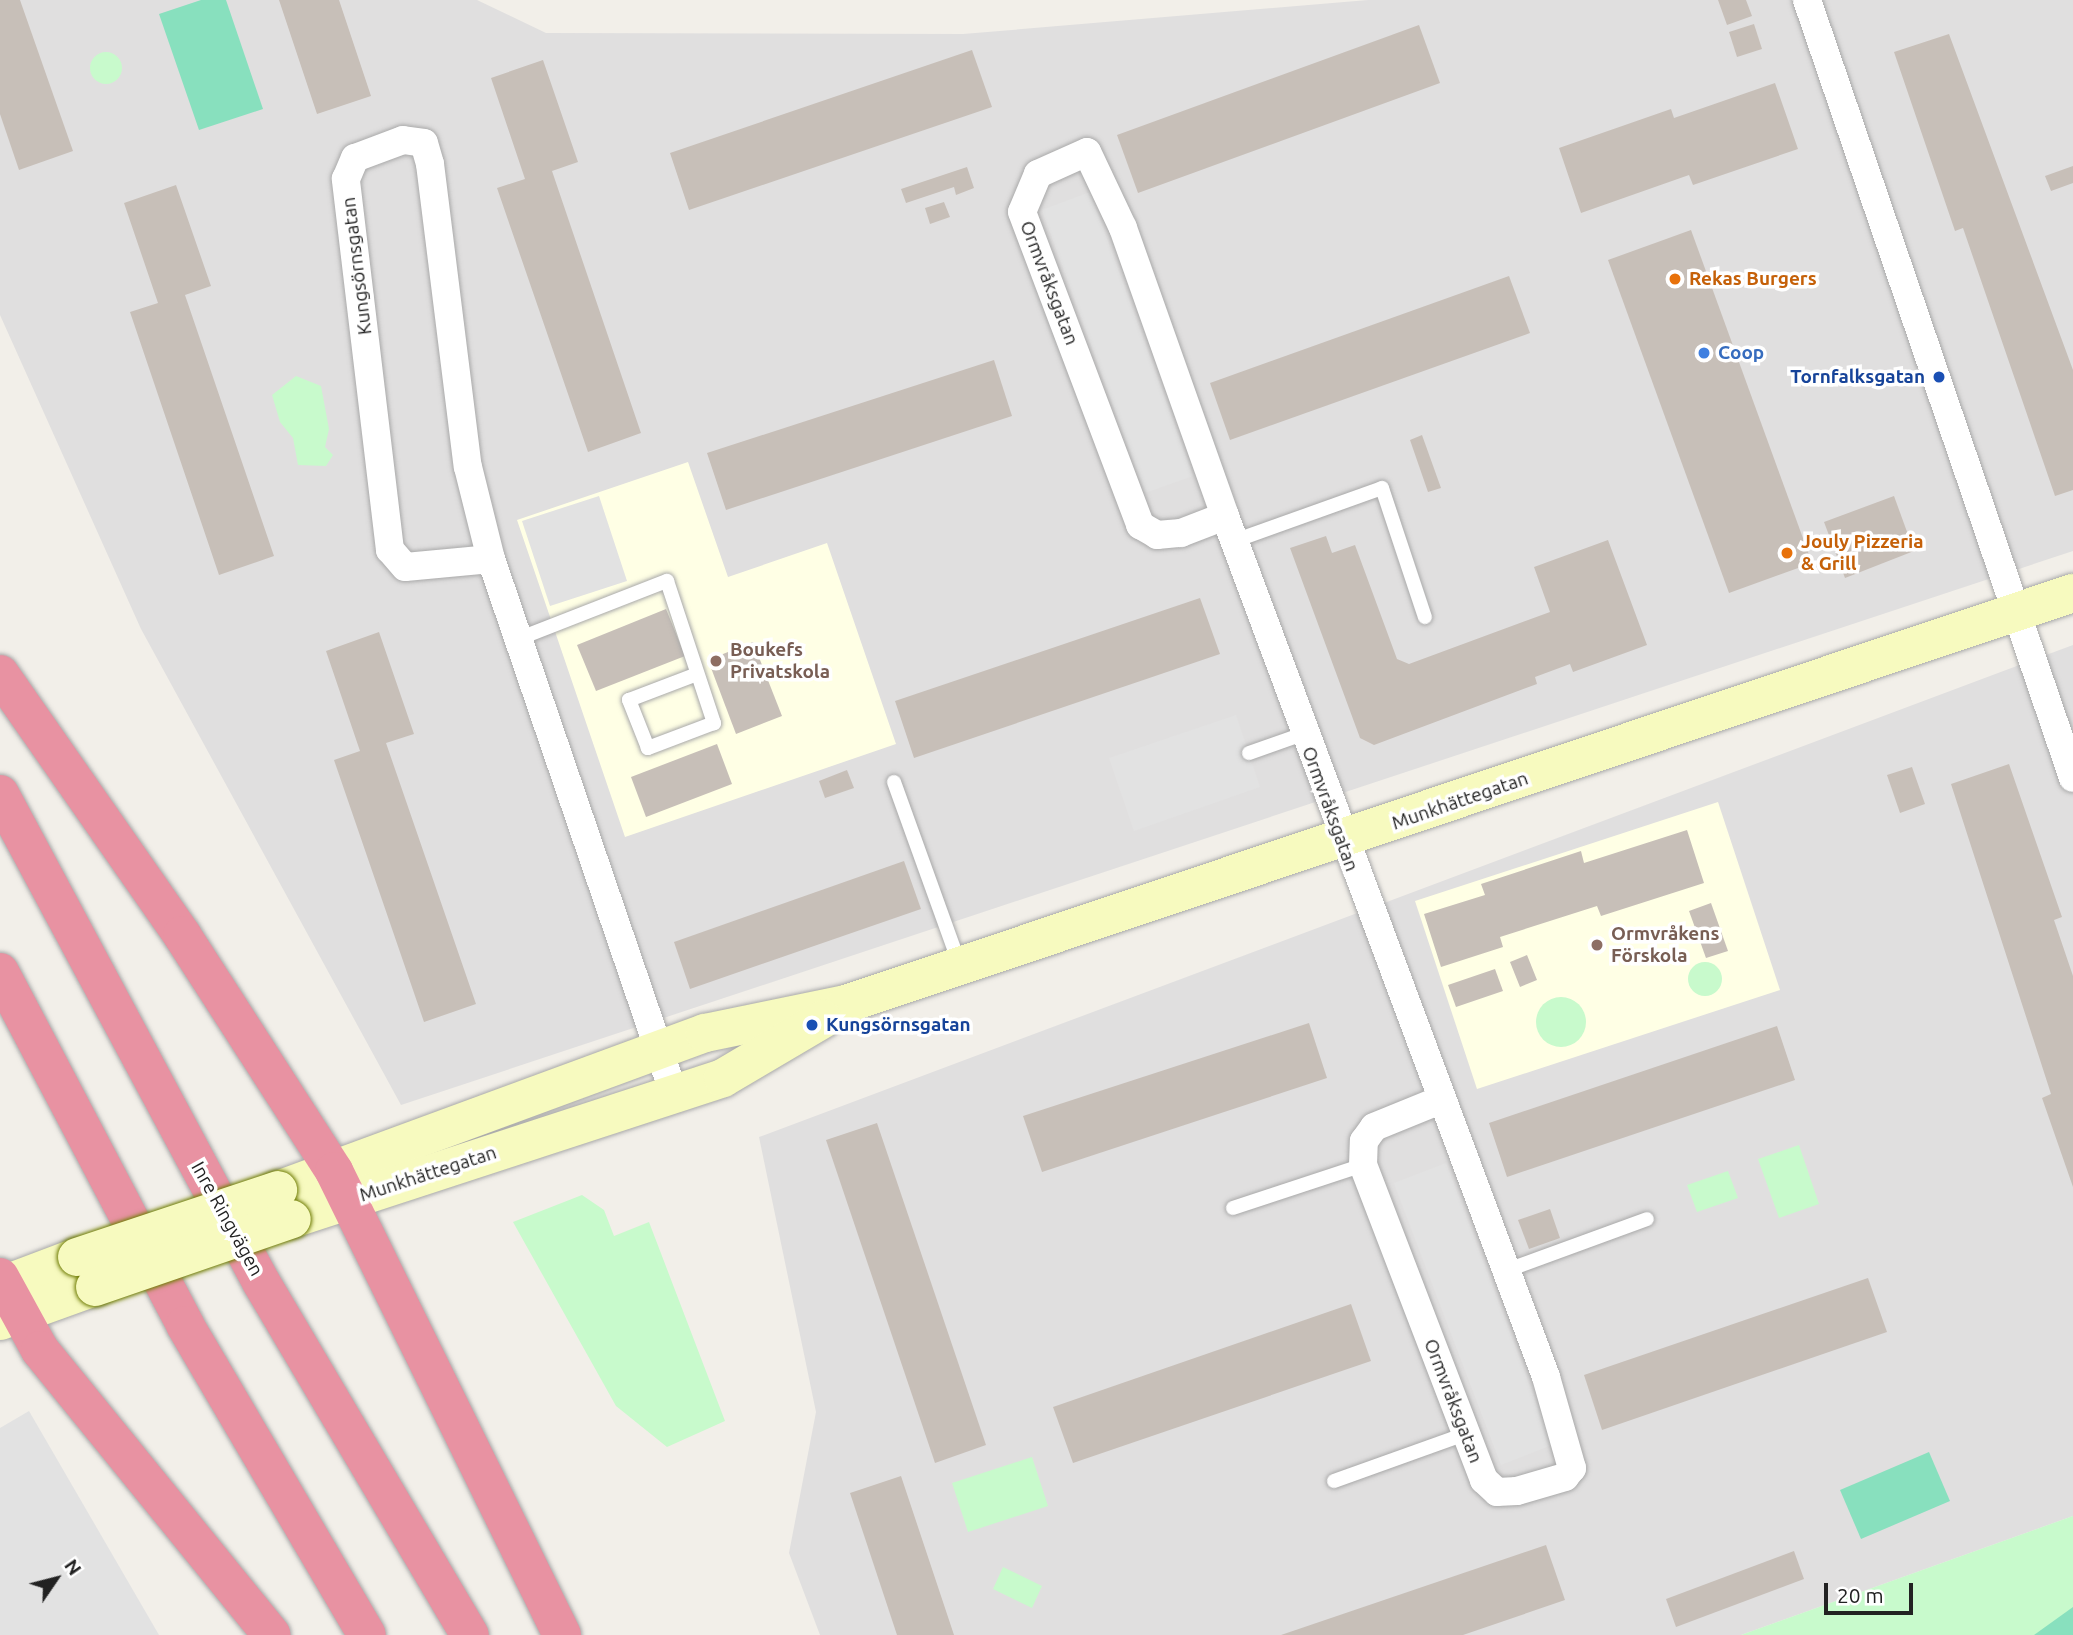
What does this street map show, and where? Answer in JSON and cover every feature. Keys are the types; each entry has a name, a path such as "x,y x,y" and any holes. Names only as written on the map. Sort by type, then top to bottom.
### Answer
{"highway":[{"path":"0,674 182,935 341,1186 562,1635"},
{"name":"Inre Ringvägen","path":"0,794 261,1282 470,1635"},
{"path":"0,972 179,1314 367,1635"},
{"path":"5,1297 40,1350 272,1635"}],"main road":[{"name":"Munkhättegatan","path":"341,1186 659,1050 705,1033 846,1004 1341,841 2073,593"},
{"name":"Munkhättegatan","path":"5,1297 341,1186 723,1078 846,1004"}],"street":[{"path":"1807,0 2073,778"},
{"name":"Kungsörnsgatan","path":"491,559 405,567 390,550 346,179 355,158 402,140 424,143 430,164 468,467 491,559 674,1094"},
{"name":"Ormvråksgatan","path":"1230,528 1157,535 1140,525 1022,212 1038,174 1087,152 1123,228 1230,528 1341,841 1573,1453 1572,1468 1565,1477 1496,1492 1484,1480 1363,1165"},
{"path":"1363,1165 1364,1141 1374,1127 1440,1100"}],"lane":[{"path":"1230,528 1382,488 1425,617"},
{"path":"518,639 667,581 714,723 648,748 629,700 697,674"},
{"path":"1248,753 1303,734"},
{"path":"894,782 960,966"},
{"path":"1233,1208 1363,1165"},
{"path":"1505,1271 1647,1219"},
{"path":"1334,1481 1465,1434"}],"shaded area":[{"path":"0,0 477,0 546,33 963,34 1368,0 2073,0 2073,551 401,1105 141,629 0,315"},
{"path":"1090,192 1193,476 1145,493 1042,210"},
{"name":"Boukefs Privatskola","path":"688,462 728,577 827,543 896,744 625,837 517,520"},
{"path":"599,496 627,581 550,606 522,521"},
{"path":"2073,645 2073,1516 1741,1635 820,1635 789,1553 816,1412 759,1137"},
{"path":"1236,715 1260,787 1134,831 1109,758"},
{"name":"Ormvråkens Förskola","path":"1718,802 1780,990 1477,1089 1415,901"},
{"path":"1446,1163 1552,1445 1501,1465 1394,1183"},
{"path":"29,1411 159,1635 0,1635 0,1428"}],"green space":[{"path":"201,0 226,0 263,109 199,130 159,14"},
{"path":"106,52 117,57 122,68 117,79 106,84 95,79 90,68 95,57"},
{"path":"296,376 321,386 329,429 325,447 333,455 326,466 298,465 293,438 280,422 272,395"},
{"path":"1705,962 1717,967 1722,979 1717,991 1705,996 1693,991 1688,979 1693,967"},
{"path":"1561,997 1579,1004 1586,1022 1579,1040 1561,1047 1543,1040 1536,1022 1543,1004"},
{"path":"1799,1145 1819,1204 1779,1218 1758,1159"},
{"path":"1728,1171 1738,1198 1697,1212 1687,1185"},
{"path":"582,1195 604,1210 614,1236 649,1222 725,1421 667,1447 616,1406 513,1222"},
{"path":"1929,1452 1950,1501 1861,1539 1840,1490"},
{"path":"1032,1457 1048,1506 968,1532 952,1483"},
{"path":"2073,1516 2073,1635 1741,1635"},
{"path":"1003,1567 1042,1586 1032,1608 993,1589"},
{"path":"2073,1607 2073,1635 2034,1635"}],"building":[{"path":"0,0 20,0 73,151 19,170 0,114"},
{"path":"279,0 339,0 371,96 317,114"},
{"path":"1718,0 1746,0 1752,16 1727,25"},
{"path":"1754,24 1762,49 1737,57 1729,32"},
{"path":"1419,25 1440,83 1138,193 1117,135"},
{"path":"1949,34 2073,370 2073,490 2055,496 1963,228 1955,231 1894,52"},
{"path":"972,50 992,107 689,210 670,153"},
{"path":"543,60 578,162 552,171 641,433 588,452 497,188 525,179 491,78"},
{"path":"1775,83 1798,149 1693,185 1689,175 1581,213 1559,148 1671,109 1674,118"},
{"path":"2073,166 2073,183 2051,191 2045,176"},
{"path":"967,167 974,188 956,195 954,187 906,203 901,189"},
{"path":"176,185 211,286 185,295 274,556 219,575 130,312 158,303 124,203"},
{"path":"944,202 950,217 930,224 925,208"},
{"path":"1691,230 1812,563 1729,593 1608,260"},
{"path":"1509,276 1530,333 1230,440 1210,383"},
{"path":"994,360 1012,416 726,510 707,453"},
{"path":"1422,435 1441,488 1428,492 1410,440"},
{"path":"1894,496 1914,551 1845,578 1824,522"},
{"path":"1326,536 1332,553 1355,545 1397,659 1409,664 1550,612 1534,567 1608,540 1647,645 1573,672 1570,664 1535,677 1537,684 1374,745 1360,738 1290,548"},
{"path":"1200,598 1220,654 914,758 895,701"},
{"path":"666,609 685,656 596,691 577,645"},
{"path":"379,632 414,734 386,743 476,1004 424,1022 334,760 360,751 326,651"},
{"path":"753,642 782,716 736,734 708,660"},
{"path":"717,744 732,784 646,817 631,777"},
{"path":"2009,764 2062,917 2054,920 2073,976 2073,1187 2042,1098 2051,1094 1951,784"},
{"path":"1912,767 1925,804 1900,813 1887,775"},
{"path":"847,770 854,788 825,798 819,781"},
{"path":"1687,830 1704,883 1601,916 1597,906 1500,937 1503,947 1441,967 1424,914 1485,895 1481,884 1581,851 1584,863"},
{"path":"904,861 921,909 690,989 674,942"},
{"path":"1711,903 1728,951 1706,958 1689,911"},
{"path":"1527,955 1537,980 1520,987 1510,962"},
{"path":"1495,969 1503,991 1456,1007 1448,985"},
{"path":"1309,1023 1327,1078 1042,1172 1023,1116"},
{"path":"1777,1026 1795,1080 1507,1177 1489,1123"},
{"path":"877,1123 986,1445 935,1463 826,1140"},
{"path":"1550,1209 1560,1238 1529,1249 1518,1220"},
{"path":"1868,1278 1887,1332 1602,1430 1584,1375"},
{"path":"1351,1304 1371,1361 1073,1463 1053,1407"},
{"path":"901,1476 954,1635 897,1635 850,1493"},
{"path":"1546,1545 1565,1600 1463,1635 1281,1635"},
{"path":"1794,1551 1804,1579 1676,1627 1666,1599"}],"place":[{"name":"Rekas Burgers","path":"1675,279"},
{"name":"Coop","path":"1704,353"},
{"name":"Tornfalksgatan","path":"1939,377"},
{"name":"Jouly Pizzeria & Grill","path":"1787,553"},
{"name":"Boukefs Privatskola","path":"716,661"},
{"name":"Ormvråkens Förskola","path":"1597,945"},
{"name":"Kungsörnsgatan","path":"812,1025"}]}
